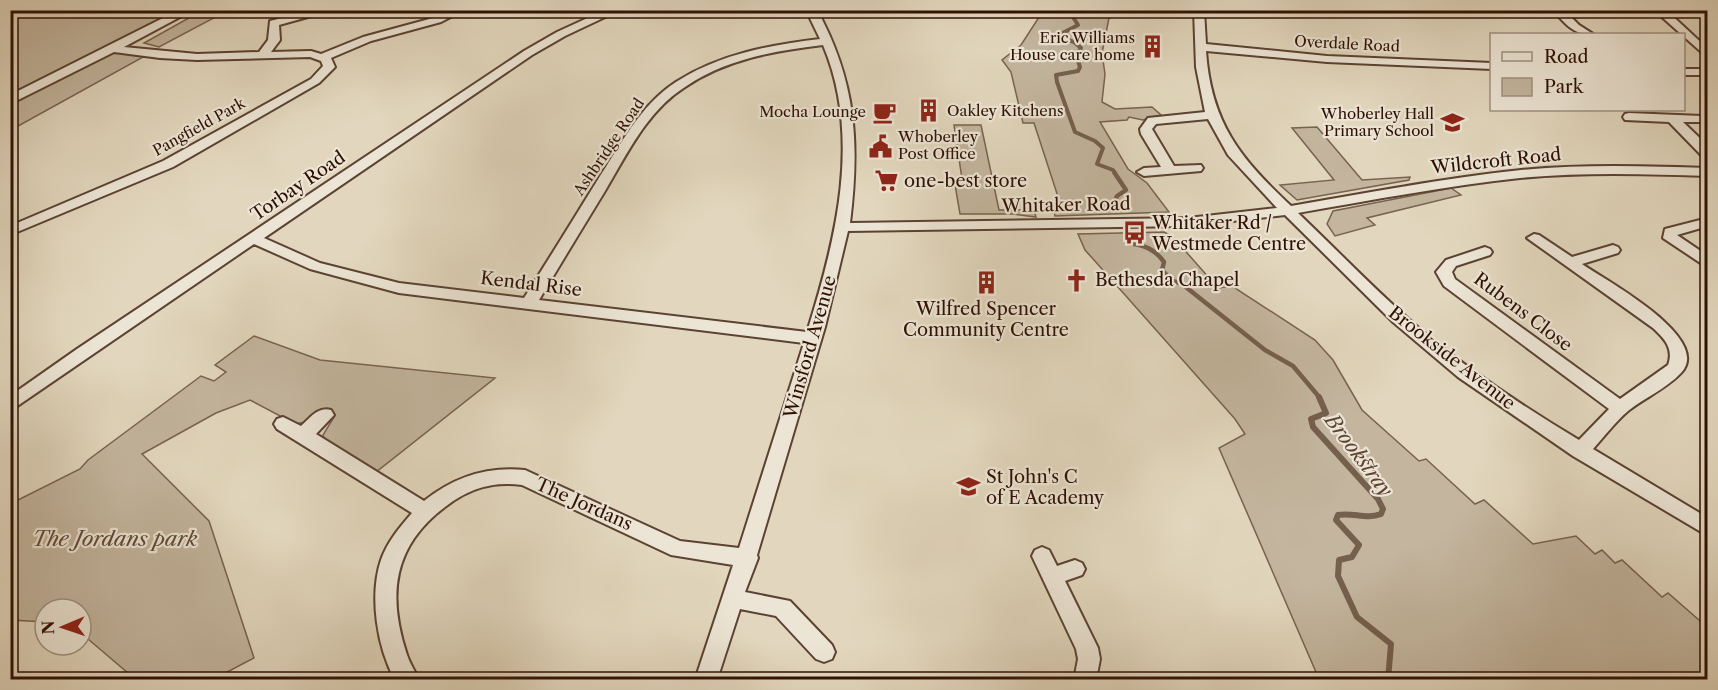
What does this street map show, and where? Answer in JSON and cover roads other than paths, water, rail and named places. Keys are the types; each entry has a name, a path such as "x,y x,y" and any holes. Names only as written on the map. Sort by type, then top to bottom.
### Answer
{"main road":[{"path":"10,12 16,10"}],"street":[{"path":"10,100 188,10"},
{"path":"111,48 174,56 304,53 322,57 367,39 437,20 459,10"},
{"name":"Torbay Road","path":"10,405 82,353 528,53 561,34 615,10"},
{"name":"Winsford Avenue","path":"706,680 748,558 813,338 843,226 849,165 849,123 840,76 811,10"},
{"name":"Brookside Avenue","path":"1199,10 1203,87 1212,116 1238,160 1398,318 1431,347 1483,387 1580,451 1707,528"},
{"path":"1558,10 1575,27 1586,33"},
{"path":"1659,10 1684,33"},
{"path":"263,54 274,40 274,23 311,13"},
{"path":"1685,34 1707,55"},
{"name":"Ashbridge Road","path":"529,303 636,130 666,95 690,78 730,60 769,49 826,41"},
{"name":"Overdale Road","path":"1201,47 1327,59 1490,66"},
{"name":"Pangfield Park","path":"10,231 142,177 204,144 322,76 329,67 326,59 322,57"},
{"path":"1685,72 1707,72"},
{"path":"1170,170 1147,134 1146,129 1149,124 1152,121 1166,118 1212,116"},
{"path":"1629,117 1698,119"},
{"path":"1672,118 1707,154"},
{"path":"1144,172 1196,168"},
{"name":"Wildcroft Road","path":"1290,211 1443,184 1522,174 1610,169 1707,172"},
{"name":"Whitaker Road","path":"843,226 1136,224 1220,220 1290,211"},
{"path":"1706,222 1670,232 1670,238 1707,263"},
{"name":"Kendal Rise","path":"252,238 315,266 378,284 813,338"},
{"path":"1534,238 1659,324 1675,341 1679,352 1680,361 1675,369 1620,408 1580,451"},
{"path":"1571,262 1613,249"},
{"name":"Rubens Close","path":"1485,252 1451,263 1444,272 1449,282 1620,408"},
{"path":"303,435 325,415"},
{"path":"283,424 426,512"},
{"name":"The Jordans","path":"408,680 396,660 391,644 388,575 395,551 426,512 440,499 469,482 485,477 513,475 551,489 678,549 748,558"},
{"path":"1042,556 1087,648 1089,659 1085,680"},
{"path":"1053,576 1075,569"},
{"path":"734,600 782,608 824,652"}],"waterway":[{"name":"Brookstray","path":"1085,10 1073,17 1078,25 1057,36 1074,42 1081,48 1076,55 1080,67 1078,71 1056,75 1057,82 1075,132 1095,141 1103,148 1097,164 1115,173"},
{"name":"Brookstray","path":"1112,210 1117,196 1126,190 1114,172"},
{"name":"Brookstray","path":"1128,243 1144,246 1157,254 1164,262 1162,270 1171,280 1182,284 1265,350 1293,366 1320,398"},
{"name":"Brookstray","path":"1319,397 1326,413 1311,419 1313,427 1378,499 1383,509 1381,514 1375,516 1344,514 1338,515 1336,520 1359,545 1352,557 1339,560 1338,576 1357,617 1391,644 1388,680"}],"place":[{"name":"Eric Williams House care home","path":"1153,47"},
{"name":"Oakley Kitchens","path":"929,111"},
{"name":"Mocha Lounge","path":"884,112"},
{"name":"Whoberley Hall Primary School","path":"1452,123"},
{"name":"Whoberley Post Office","path":"880,146"},
{"name":"one-best store","path":"886,181"},
{"name":"Whitaker Rd / Westmede Centre","path":"1134,233"},
{"name":"Bethesda Chapel","path":"1077,280"},
{"name":"Wilfred Spencer Community Centre","path":"986,283"},
{"name":"St John's C of E Academy","path":"968,487"}],"park label":[{"name":"The Jordans park","path":"115,539"}]}
